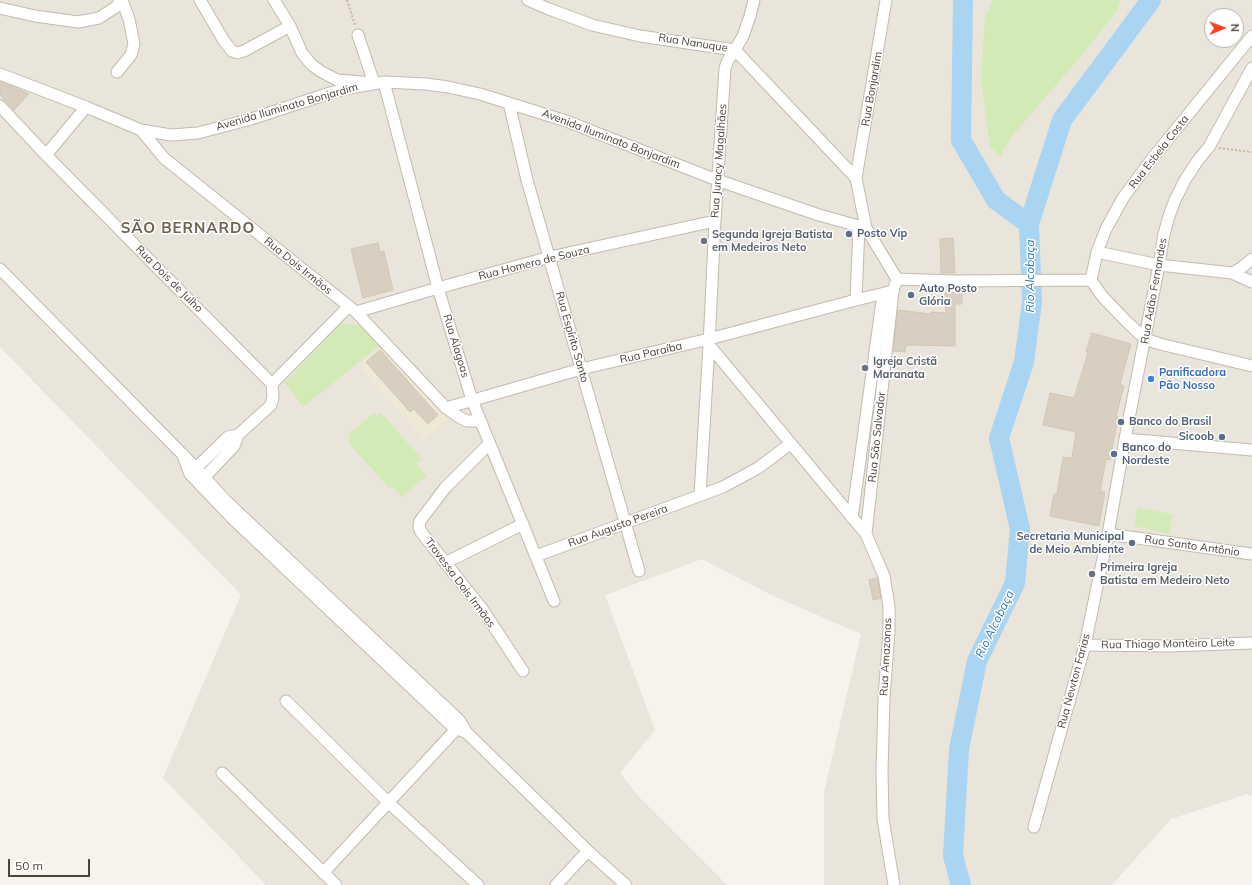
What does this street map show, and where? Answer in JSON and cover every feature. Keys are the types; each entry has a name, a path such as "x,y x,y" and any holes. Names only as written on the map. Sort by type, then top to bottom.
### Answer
{"street":[{"path":"0,8 35,16 78,22 99,18 116,7 122,0 129,19 134,44 131,55 117,72"},
{"path":"200,0 224,41 234,52 239,54 290,26"},
{"path":"274,0 290,26 302,52 311,64 320,71 337,80 379,82"},
{"name":"Rua Nanuque","path":"528,0 549,10 592,25 640,36 736,50 856,178"},
{"name":"Rua Juracy Magalhães","path":"700,495 725,68 728,60 736,50 750,16 754,0"},
{"name":"Rua Bonjardim","path":"856,178 886,0"},
{"name":"Rua Alagoas","path":"358,35 379,82 472,400 554,601"},
{"name":"Rua Esbela Costa","path":"1091,280 1097,252 1106,229 1123,198 1151,160 1252,36"},
{"name":"Rua Adão Fernandes","path":"1108,534 1168,216 1175,200 1198,160 1209,147 1252,68"},
{"path":"0,74 86,107 46,155"},
{"name":"Avenida Iluminato Bonjardim","path":"141,130 171,135 198,133 251,119 330,92 379,82 426,84 448,87 566,120 718,180 819,215 862,227"},
{"name":"Rua Espírito Santo","path":"509,103 527,180 639,571"},
{"name":"Rua Dois de Julho","path":"0,106 46,155 272,384"},
{"name":"Rua Dois Irmãos","path":"86,107 141,130 164,158 174,167 353,309 446,408 459,418 467,421 480,421"},
{"path":"856,178 862,227 856,300"},
{"name":"Rua Homero de Souza","path":"272,384 353,309 438,288 550,257 715,221"},
{"path":"862,227 896,279"},
{"path":"1097,252 1159,265 1232,273 1252,282"},
{"path":"1232,273 1252,259"},
{"path":"0,270 183,456 201,480 588,851 626,885"},
{"path":"896,279 954,282 1091,280 1102,296 1145,339 1252,366"},
{"path":"888,292 896,279"},
{"name":"Rua Paraíba","path":"446,408 581,370 709,342 888,292"},
{"name":"Rua São Salvador","path":"852,518 888,292"},
{"name":"Rua São Salvador","path":"866,534 888,292"},
{"name":"Rua Amazonas","path":"709,342 790,444 866,534 884,576 888,606 889,631 884,698 882,772 883,819 894,885"},
{"path":"193,471 228,438 238,435 271,405 273,396 272,384"},
{"path":"201,480 234,446 238,435"},
{"path":"1125,439 1252,450"},
{"name":"Travessa Dois Irmãos","path":"489,444 445,488 420,521 419,527 421,532 483,610 523,671"},
{"name":"Rua Augusto Pereira","path":"536,556 723,487 758,468 790,444"},
{"path":"445,563 523,524"},
{"name":"Rua Santo Antônio","path":"1108,534 1252,554"},
{"name":"Rua Newton Farias","path":"1034,827 1085,645 1108,534"},
{"name":"Rua Thiago Monteiro Leite","path":"1085,645 1170,646 1252,643"},
{"path":"286,701 389,803 478,885"},
{"path":"323,873 462,729"},
{"path":"222,773 336,885"},
{"path":"556,885 588,851"}],"path":[{"path":"347,0 358,35"},
{"path":"1209,147 1252,152"}],"shaded area":[{"path":"0,0 1252,0 1252,796 1247,794 1171,819 1112,885 824,885 824,792 861,634 771,595 702,559 605,595 655,730 620,773 639,797 727,885 266,885 163,778 241,595 0,347"},
{"path":"381,347 449,418 425,440 357,366"}],"green space":[{"path":"993,0 1120,0 1117,11 1080,57 1013,135 1000,156 990,147 981,79 985,17"},
{"path":"341,324 360,325 380,345 303,407 285,383"},
{"path":"374,413 377,416 381,413 422,459 416,464 426,476 402,497 392,486 389,488 348,442 351,439 348,435"},
{"path":"1138,508 1172,514 1170,534 1134,526"}],"building":[{"path":"0,82 29,94 14,110 0,95"},
{"path":"953,238 955,273 941,273 940,239"},
{"path":"378,243 380,252 384,251 393,290 363,298 351,249"},
{"path":"962,292 962,304 955,304 955,346 906,345 905,352 893,351 898,310 931,314 931,312 946,313 945,293"},
{"path":"1092,333 1131,344 1120,384 1124,386 1116,416 1118,417 1110,460 1106,459 1100,492 1105,492 1099,526 1050,516 1054,494 1057,494 1063,457 1072,458 1076,432 1043,425 1050,393 1074,398 1088,353 1086,352"},
{"path":"380,350 438,415 428,424 414,409 410,412 366,362"},
{"path":"877,578 881,598 873,600 869,580"}],"waterway":[{"name":"Rio Alcobaça","path":"961,885 953,856 959,749 977,661 1015,583 1020,529 999,438 1024,362 1032,302 1029,224 996,200 961,140 963,0"},
{"name":"Rio Alcobaça","path":"1029,224 1062,120 1151,0"}],"place":[{"name":"Posto Vip","path":"849,234"},
{"name":"Segunda Igreja Batista em Medeiros Neto","path":"704,241"},
{"name":"Auto Posto Glória","path":"911,295"},
{"name":"Igreja Cristã Maranata","path":"865,368"},
{"name":"Panificadora Pão Nosso","path":"1151,379"},
{"name":"Banco do Brasil","path":"1121,422"},
{"name":"Sicoob","path":"1222,437"},
{"name":"Banco do Nordeste","path":"1114,454"},
{"name":"Secretaria Municipal de Meio Ambiente","path":"1132,543"},
{"name":"Primeira Igreja Batista em Medeiro Neto","path":"1092,574"}],"district":[{"name":"SÃO BERNARDO","path":"188,228"}]}
